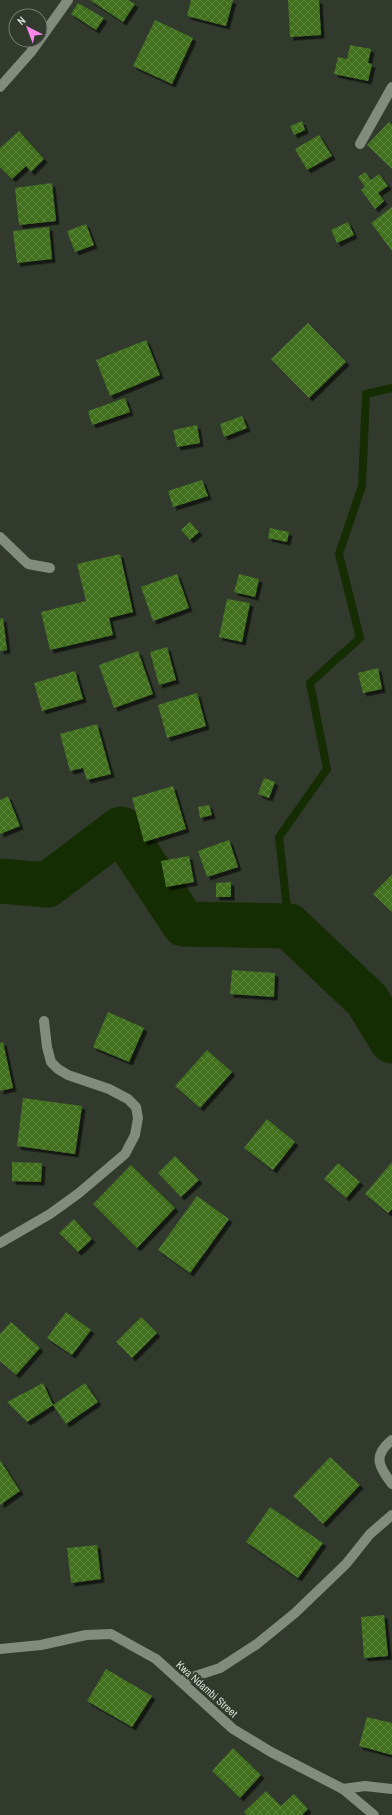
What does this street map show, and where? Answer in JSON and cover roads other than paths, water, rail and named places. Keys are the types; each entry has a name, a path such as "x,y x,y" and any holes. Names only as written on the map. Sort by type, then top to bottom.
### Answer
{"street":[{"path":"0,87 31,52 68,0"},
{"path":"360,144 392,87"},
{"path":"0,537 28,564 50,568"},
{"path":"0,1242 50,1214 85,1188 125,1154 135,1135 138,1118 136,1107 128,1098 109,1089 68,1075 54,1065 47,1047 44,1021"},
{"path":"392,1440 380,1453 379,1462 381,1470 392,1484"},
{"path":"180,1681 220,1668 257,1644 295,1613 346,1564 370,1534 392,1515"},
{"name":"Kwa Ndambi Street","path":"0,1649 41,1645 86,1635 111,1634 156,1659 233,1729 272,1752 343,1789 374,1815"},
{"path":"343,1789 365,1786 392,1789"}],"waterway":[{"path":"289,926 279,837 327,769 310,683 360,638 339,554 362,486 366,394 392,388"},
{"path":"0,881 47,885 121,829 184,924 289,926 367,1000 392,1041"}]}
